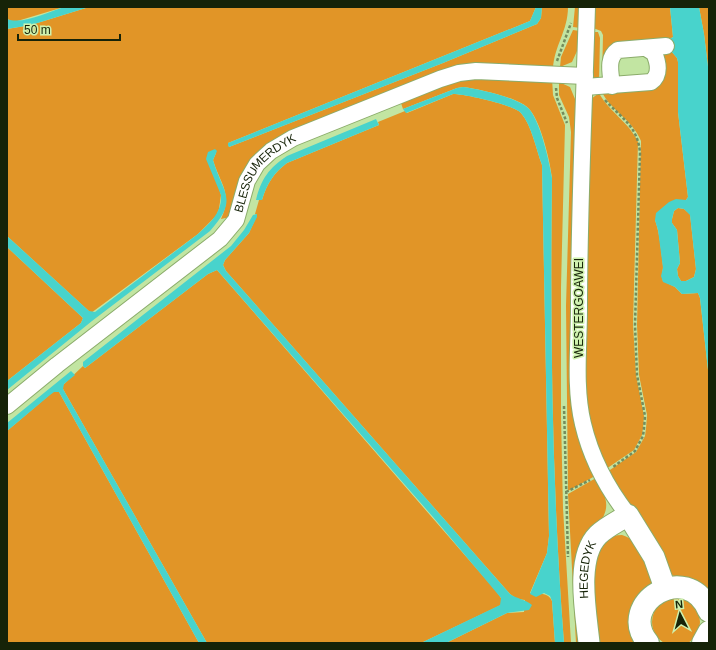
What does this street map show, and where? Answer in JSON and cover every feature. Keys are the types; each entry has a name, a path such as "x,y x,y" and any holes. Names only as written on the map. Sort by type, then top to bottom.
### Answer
{"highway":[{"path":"648,643 641,632 641,613 650,597 665,588 684,588 692,591 708,606"},
{"path":"703,643 709,632"}],"main road":[{"name":"WESTERGOAWEI","path":"628,515 654,557 665,588"},
{"name":"HEGEDYK","path":"588,643 584,560 598,535 628,515"}],"street":[{"name":"WESTERGOAWEI","path":"587,7 579,263 579,400 583,425 597,467 606,484 628,515"},
{"path":"608,92 610,62 612,55 618,50 666,46"},
{"name":"BLESSUMERDYK","path":"7,406 57,365 220,239 236,220 247,181 252,172 264,157 281,144 366,108 451,75 476,71 556,74 585,82 608,92 648,83 654,80 658,72 656,57 654,53 646,48"}],"path":[{"path":"556,74 559,54 570,28 571,17"},
{"path":"608,92 630,125 639,142 635,324 637,375 645,416 643,436 635,451 610,469"},
{"path":"566,492 595,477"}],"shaded area":[{"path":"7,7 64,7 14,22 7,19"},
{"path":"89,7 536,7 530,21 228,143 229,147 443,63 537,24 541,18 542,7 568,7 566,24 556,53 553,69 491,66 278,140 230,217 221,219 226,202 226,195 213,160 216,153 208,152 221,195 219,209 216,216 198,234 91,313 7,236 7,29 31,25"},
{"path":"575,7 581,7 581,28 573,27"},
{"path":"593,7 670,7 673,37 668,40 632,42 607,71 602,80 603,35 601,31 593,28"},
{"path":"699,7 709,7 709,75 704,34"},
{"path":"573,30 580,31 580,52 577,51 572,62 560,67 561,57"},
{"path":"592,32 598,32 600,38 599,82 591,76"},
{"path":"659,50 671,51 677,58 678,62 678,112 688,197 686,200 681,201 655,220 661,248 663,266 662,279 675,287 682,294 698,293 700,298 709,379 709,594 670,574 607,472 636,452 645,436 647,415 639,375 637,325 641,141 637,133 611,105 602,92 650,87 661,67 666,66 665,60 660,60"},
{"path":"464,77 552,78 553,95 565,125 561,287 561,417 563,508 571,643 564,643 554,469 551,294 551,171 544,142 534,116 525,106 509,98 463,87 403,109 400,100"},
{"path":"559,82 570,87 575,99 578,99 573,414 581,446 595,476 568,491 566,306 571,132 569,117 559,95"},
{"path":"599,93 608,106 630,129 638,142 633,324 636,375 644,416 642,435 634,450 606,469 594,442 586,397 586,263 591,99"},
{"path":"453,94 500,103 521,113 531,131 542,165 549,536 547,553 530,593 546,595 552,601 555,643 446,643 507,613 524,612 525,600 517,599 510,594 226,271 223,265 225,260 249,233 257,215 255,214 259,200 262,200 269,183 278,171 287,163 379,125 378,122 405,111 407,113"},
{"path":"678,208 684,209 690,214 696,269 694,277 686,281 681,281 678,276 677,269 680,263 677,230 672,223 672,219 674,211"},
{"path":"7,247 83,318 81,323 7,381"},
{"path":"217,270 496,591 501,598 501,605 421,643 207,643 63,389 63,385 83,366 85,368 208,274"},
{"path":"54,391 59,392 199,643 7,643 7,431"},
{"path":"596,478 604,494 606,508 602,519 582,643 576,643 568,494"},
{"path":"622,535 634,542 638,547 645,559 653,579 649,588 638,643 596,643 592,597 592,579 595,562 600,548 609,539"},
{"path":"676,598 685,600 693,605 698,613 700,622 698,631 693,639 685,644 676,646 667,644 659,639 654,631 652,622 654,613 659,605 667,600"}],"water":[{"path":"64,7 89,7 31,25 7,29 7,19 28,19"},
{"path":"536,7 542,7 541,18 537,24 443,63 229,147 228,145 228,143 530,21"},
{"path":"670,7 699,7 709,75 709,379 700,298 698,293 682,294 675,287 663,282 661,276 663,268 658,230 655,220 656,213 669,202 676,199 686,200 688,197 678,112 678,62 677,58 671,51 668,40 673,37","holes":["678,208 684,209 690,215 696,269 694,277 686,281 681,281 678,276 677,269 680,263 677,230 672,223 672,219 674,211"]},
{"path":"463,87 509,98 530,110 538,124 551,171 551,294 554,469 564,643 555,643 552,601 550,596 544,593 536,597 530,594 547,553 549,536 542,165 531,131 525,118 517,110 500,103 453,94 406,113 403,109"},
{"path":"376,119 379,125 287,163 272,179 266,188 262,200 256,200 263,180 275,165 287,156"},
{"path":"215,149 217,151 213,160 224,189 226,203 219,220 210,231 92,321 7,390 7,381 81,323 83,318 7,247 7,236 89,311 95,312 198,234 214,217 220,207 221,195 206,159 208,152"},
{"path":"257,214 249,233 225,260 223,265 226,271 510,594 527,601 532,605 529,610 507,613 446,643 421,643 500,605 501,598 433,517 217,270 208,274 85,368 83,366 83,362 231,246 244,230 253,215"},
{"path":"71,371 75,375 64,384 63,389 207,643 199,643 59,392 54,392 50,395 7,431 7,423"}]}
